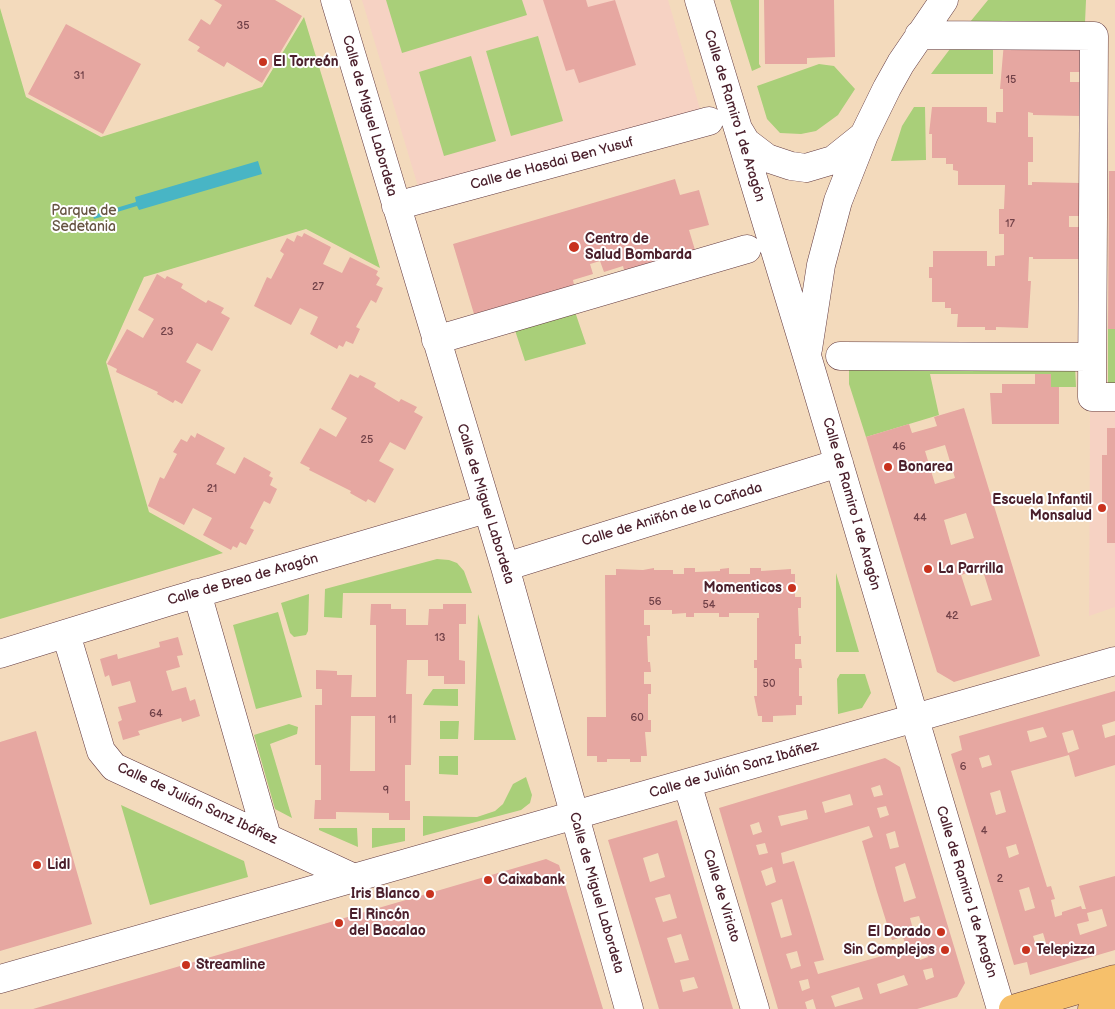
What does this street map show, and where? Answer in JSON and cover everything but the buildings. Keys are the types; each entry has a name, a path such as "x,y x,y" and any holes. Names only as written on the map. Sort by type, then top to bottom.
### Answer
{"main road":[{"path":"1014,1009 1112,988"},
{"path":"1092,1009 1112,988"}],"street":[{"name":"Calle de Miguel Labordeta","path":"335,0 486,509 505,566 629,1009"},
{"name":"Calle de Ramiro I de Aragón","path":"698,0 840,463 1001,1009"},
{"path":"807,356 821,265 838,201 864,135 900,63 944,0"},
{"path":"919,35 1094,36 1092,396 1115,397"},
{"name":"Calle de Hasdai Ben Yusuf","path":"396,206 709,121"},
{"path":"737,128 746,142 767,158 784,165 806,168 833,160 864,135"},
{"path":"436,340 747,249"},
{"path":"840,356 1092,357"},
{"name":"Calle de Aniñón de la Cañada","path":"505,566 840,463"},
{"name":"Calle de Brea de Aragón","path":"0,654 197,593 486,509"},
{"path":"197,593 267,837"},
{"name":"Calle de Julián Sanz Ibáñez","path":"66,634 101,751 107,760 128,775 354,878"},
{"name":"Calle de Julián Sanz Ibáñez","path":"0,979 1115,661"},
{"name":"Calle de Viriato","path":"687,783 755,1009"}],"shaded area":[{"path":"362,0 668,0 700,109 420,193"},
{"name":"Escuela Infantil Monsalud","path":"1090,408 1115,408 1115,607 1089,616"}],"green space":[{"path":"386,0 522,0 527,15 402,53"},
{"path":"730,0 759,0 759,64 761,67 752,71"},
{"path":"988,0 1086,0 1085,23 970,22"},
{"name":"Parque de Sedetania","path":"0,8 26,97 101,137 262,87 304,17 380,268 306,229 144,277 106,362 149,512 223,553 0,619"},
{"path":"538,36 563,121 511,136 486,51"},
{"path":"956,41 993,41 993,74 931,74"},
{"path":"471,56 496,141 444,156 419,72"},
{"path":"819,64 834,66 855,89 838,115 816,131 801,134 780,133 767,119 757,86"},
{"path":"914,107 925,107 926,160 891,161 902,126"},
{"path":"571,300 586,344 525,361 511,318"},
{"path":"1108,329 1115,329 1115,385 1108,385"},
{"path":"1075,366 1076,387 1051,387 1050,374 930,374 939,415 866,437 849,384 849,368"},
{"path":"437,559 457,563 464,571 472,593 343,593 342,618 324,617 325,589"},
{"path":"836,573 859,652 836,652"},
{"path":"309,594 308,631 306,635 294,637 290,633 281,603"},
{"path":"278,612 302,697 256,709 233,625"},
{"path":"478,614 516,740 474,740"},
{"path":"840,674 865,674 871,693 862,708 838,714 837,679"},
{"path":"433,689 458,689 458,706 423,705"},
{"path":"440,721 459,721 458,739 440,739"},
{"path":"289,724 298,727 297,734 270,744 292,818 275,809 254,735"},
{"path":"439,756 458,756 458,775 439,774"},
{"path":"526,777 532,795 530,803 521,810 423,836 423,816 477,817 495,811 503,804 513,784"},
{"path":"121,805 244,861 248,877 150,905"},
{"path":"319,828 357,828 358,847 319,830"},
{"path":"372,828 405,828 405,841 372,848"}],"water":[{"path":"258,161 262,174 139,210 137,206 94,219 93,215 136,202 135,197"}],"place":[{"name":"El Torreón","path":"263,62"},
{"name":"Centro de Salud Bombarda","path":"574,247"},
{"name":"Bonarea","path":"888,467"},
{"name":"Escuela Infantil Monsalud","path":"1102,508"},
{"name":"La Parrilla","path":"928,569"},
{"name":"Momenticos","path":"792,588"},
{"name":"Lidl","path":"37,865"},
{"name":"Caixabank","path":"488,880"},
{"name":"Iris Blanco","path":"430,894"},
{"name":"El Rincón del Bacalao","path":"339,923"},
{"name":"El Dorado","path":"941,932"},
{"name":"Sin Complejos","path":"945,950"},
{"name":"Telepizza","path":"1026,950"},
{"name":"Streamline","path":"186,965"}]}
